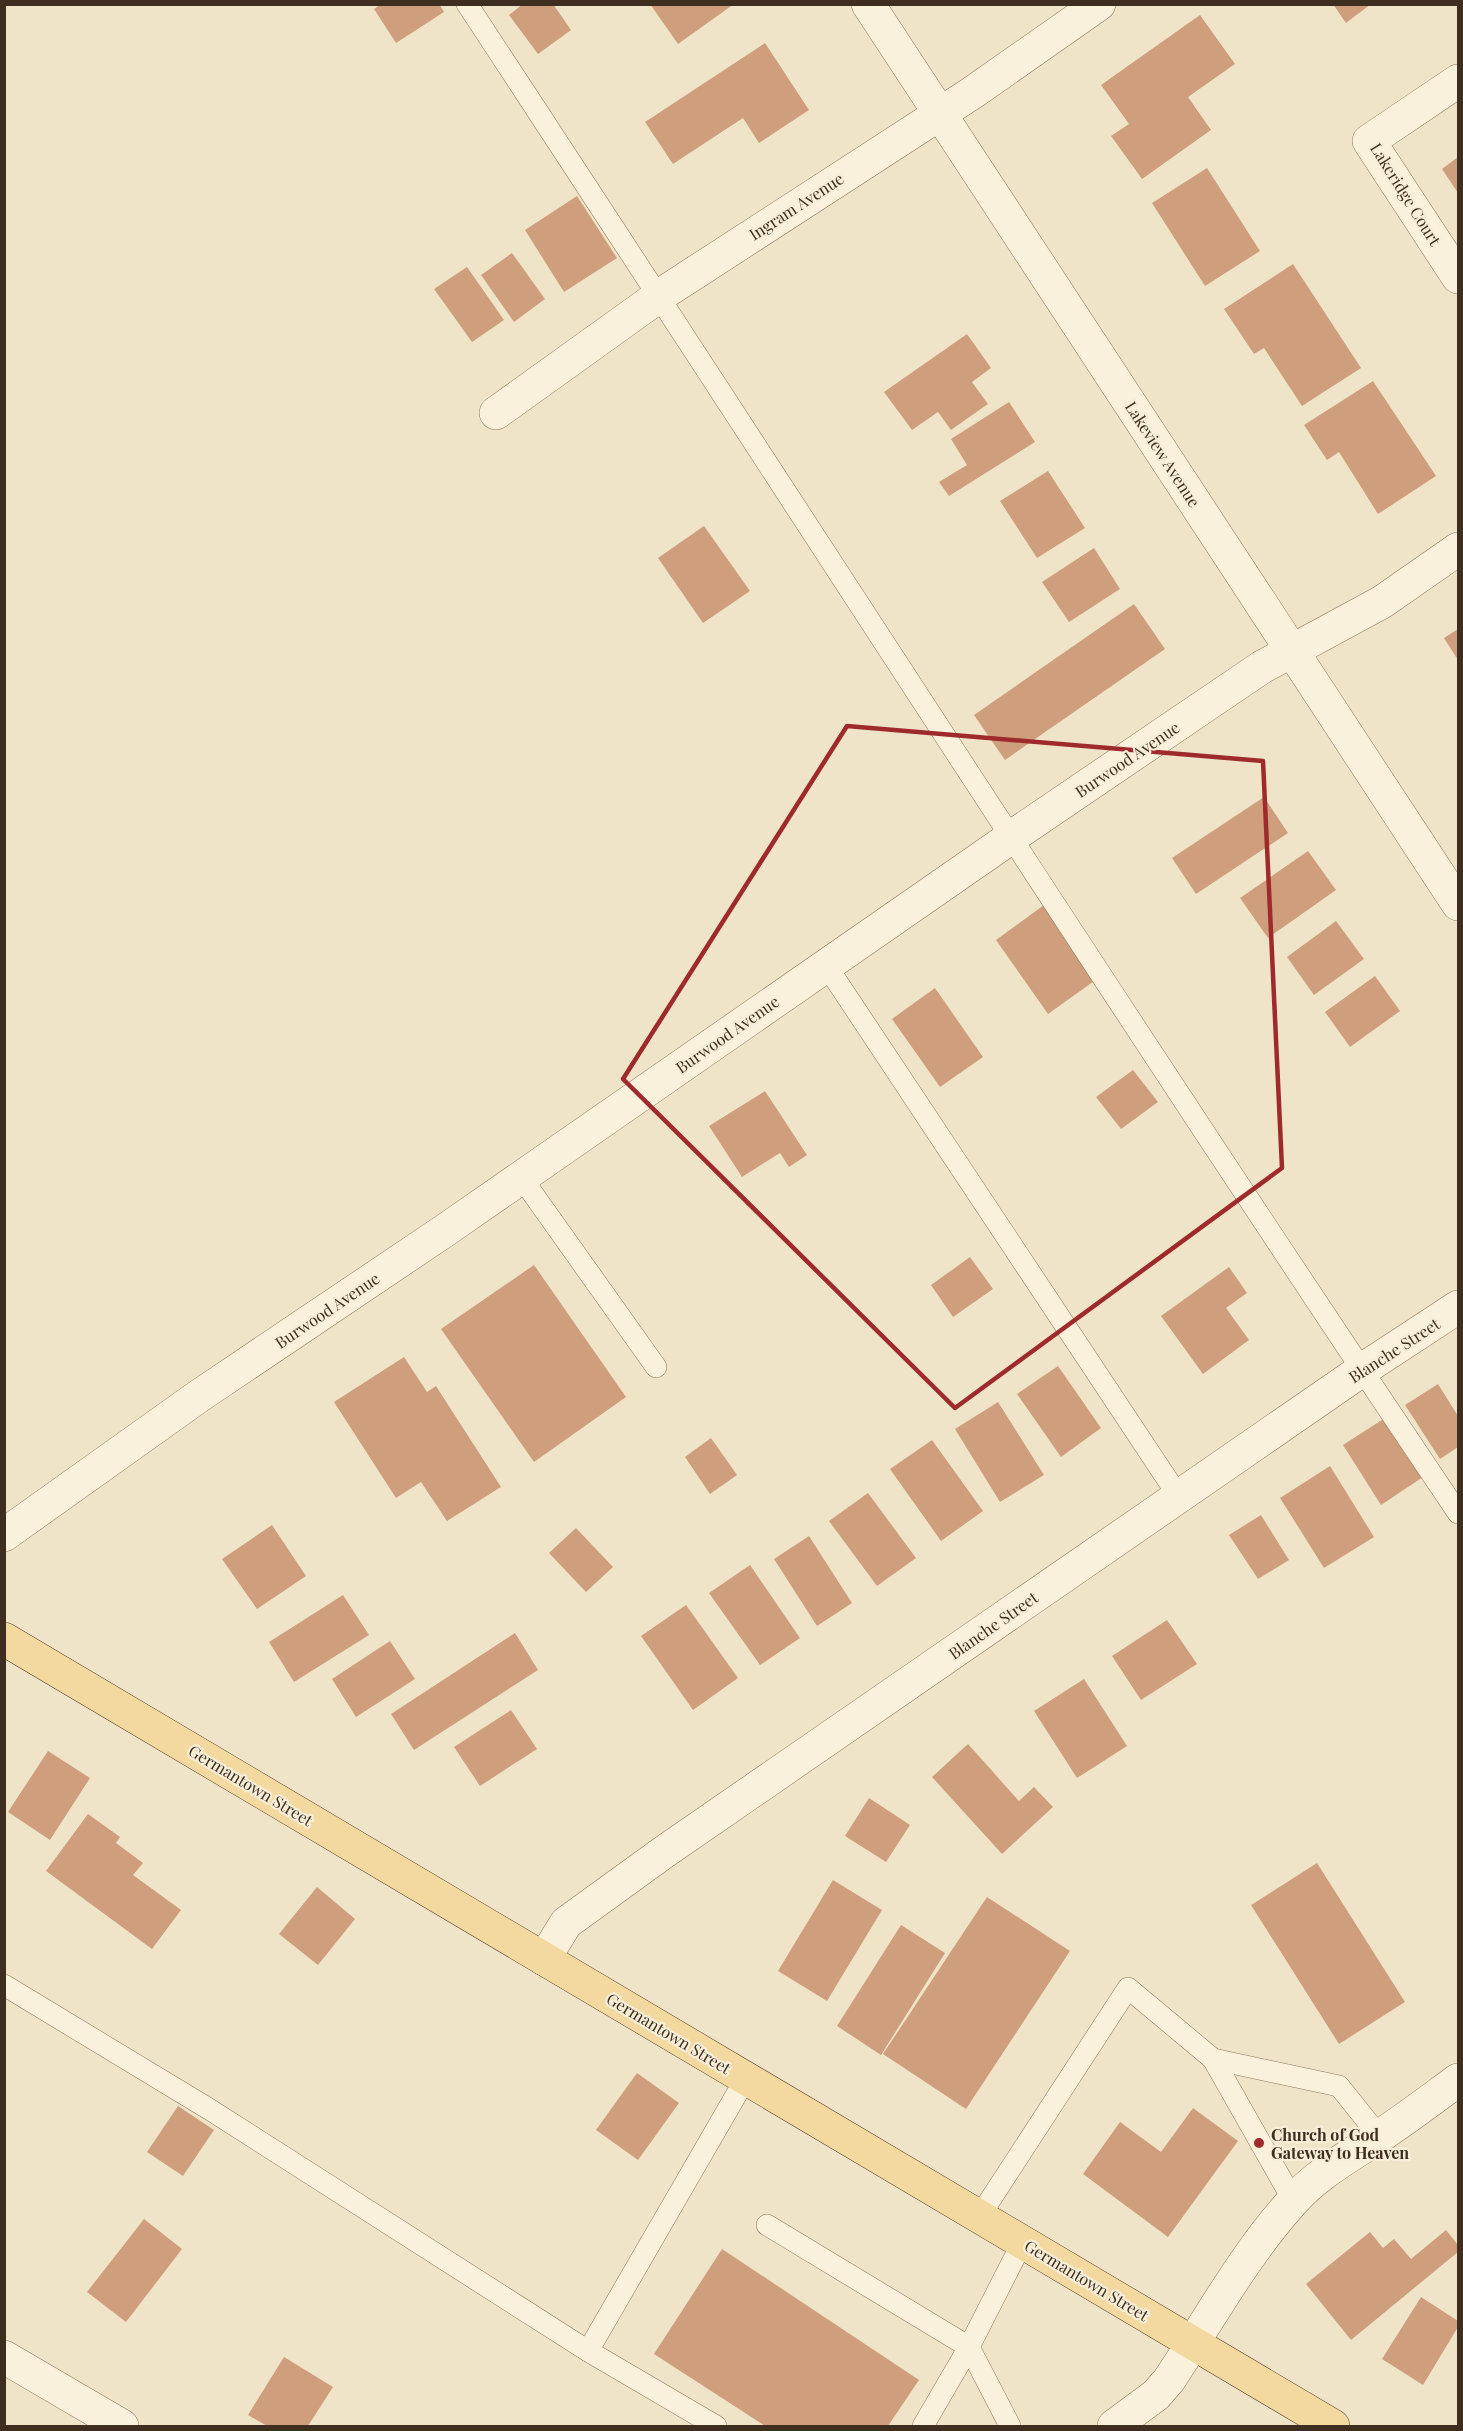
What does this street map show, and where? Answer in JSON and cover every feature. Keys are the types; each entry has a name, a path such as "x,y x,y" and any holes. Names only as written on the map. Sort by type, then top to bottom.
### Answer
{"main road":[{"name":"Germantown Street","path":"4,1640 1023,2241 1333,2427"}],"street":[{"name":"Lakeview Avenue","path":"868,4 1458,904"},
{"name":"Ingram Avenue","path":"496,413 658,296 972,93 1099,4"},
{"name":"Lakeridge Court","path":"1458,81 1369,141 1458,277"},
{"name":"Burwood Avenue","path":"4,1535 199,1396 1262,667 1382,602 1458,549"},
{"name":"Blanche Street","path":"544,1959 566,1923 592,1903 1362,1370 1458,1307"},
{"path":"1114,2427 1156,2395 1169,2380 1239,2270 1293,2200 1339,2161 1379,2136 1458,2080"},
{"path":"4,2357 123,2427"}],"lane":[{"path":"466,4 1010,838 1458,1513"},
{"path":"826,965 1179,1497"},
{"path":"521,1177 656,1367"},
{"path":"4,1985 209,2109 588,2351 716,2427"},
{"path":"979,2217 1128,1988 1213,2059 1293,2200"},
{"path":"1213,2059 1339,2086 1379,2136"},
{"path":"588,2351 746,2078"},
{"path":"767,2225 969,2347 1010,2427"},
{"path":"922,2427 969,2347 1023,2241"}],"highlighted area":[{"path":"847,726 1263,761 1282,1168 955,1408 623,1079"}],"building":[{"path":"381,4 439,4 444,12 396,43 374,9"},
{"path":"523,4 553,4 571,30 538,54 509,15"},
{"path":"650,4 734,4 678,44"},
{"path":"1333,4 1371,4 1346,23"},
{"path":"1200,15 1235,64 1188,97 1211,130 1142,179 1111,136 1129,124 1101,85"},
{"path":"765,43 809,110 759,143 743,118 673,164 645,122"},
{"path":"1458,157 1458,193 1442,169"},
{"path":"1207,168 1260,251 1205,286 1152,203"},
{"path":"577,196 617,258 564,292 525,230"},
{"path":"512,253 545,299 514,322 481,275"},
{"path":"1293,264 1361,368 1302,406 1264,348 1254,354 1224,309"},
{"path":"467,267 504,320 472,342 434,289"},
{"path":"967,334 991,368 972,382 988,404 951,430 938,412 912,430 884,392"},
{"path":"1373,381 1436,476 1378,514 1339,452 1327,460 1304,425"},
{"path":"1009,402 1035,442 949,496 939,482 967,465 951,439"},
{"path":"1048,471 1085,528 1037,558 1000,501"},
{"path":"704,526 750,591 703,623 658,558"},
{"path":"1094,548 1120,589 1069,622 1042,582"},
{"path":"1134,604 1165,649 1005,760 974,715"},
{"path":"1458,629 1458,660 1444,638"},
{"path":"1264,797 1288,833 1196,894 1172,858"},
{"path":"1308,851 1336,890 1268,938 1240,898"},
{"path":"1044,905 1097,979 1048,1014 996,940"},
{"path":"1336,921 1364,959 1314,995 1287,957"},
{"path":"1375,976 1400,1011 1350,1047 1325,1012"},
{"path":"935,988 983,1057 940,1087 892,1019"},
{"path":"1133,1070 1158,1102 1121,1129 1096,1097"},
{"path":"765,1091 807,1155 789,1167 780,1153 742,1177 709,1126"},
{"path":"970,1257 993,1289 953,1317 931,1285"},
{"path":"534,1265 626,1397 534,1462 441,1329"},
{"path":"1229,1267 1247,1293 1226,1308 1249,1340 1203,1374 1161,1316"},
{"path":"404,1357 427,1392 436,1386 501,1487 447,1521 421,1482 396,1498 334,1402"},
{"path":"1058,1366 1101,1428 1061,1457 1017,1394"},
{"path":"1438,1384 1458,1416 1458,1447 1440,1459 1405,1405"},
{"path":"998,1402 1044,1475 1000,1502 955,1429"},
{"path":"1385,1418 1423,1477 1381,1505 1343,1445"},
{"path":"711,1438 737,1475 710,1494 685,1457"},
{"path":"932,1440 983,1511 941,1541 890,1469"},
{"path":"1330,1466 1374,1537 1324,1568 1280,1498"},
{"path":"868,1493 916,1558 877,1586 829,1521"},
{"path":"1261,1515 1289,1560 1258,1579 1229,1535"},
{"path":"272,1525 306,1576 257,1609 222,1559"},
{"path":"576,1528 613,1567 586,1592 549,1553"},
{"path":"809,1536 852,1603 817,1626 774,1559"},
{"path":"750,1565 800,1638 760,1665 709,1593"},
{"path":"343,1595 369,1635 294,1682 269,1642"},
{"path":"686,1605 738,1678 693,1710 641,1636"},
{"path":"1167,1620 1197,1664 1141,1700 1112,1656"},
{"path":"515,1633 538,1670 414,1750 391,1714"},
{"path":"390,1641 415,1679 356,1717 332,1679"},
{"path":"1084,1679 1127,1746 1077,1778 1034,1711"},
{"path":"511,1710 537,1749 480,1786 454,1747"},
{"path":"968,1744 1019,1801 1034,1787 1053,1807 1002,1854 932,1777"},
{"path":"48,1751 90,1778 50,1840 8,1812"},
{"path":"869,1798 910,1825 886,1862 845,1836"},
{"path":"88,1814 120,1837 116,1843 143,1863 133,1875 181,1910 152,1949 46,1871"},
{"path":"1317,1863 1405,2002 1339,2044 1251,1905"},
{"path":"833,1880 882,1910 827,2001 778,1971"},
{"path":"317,1887 355,1919 318,1965 279,1934"},
{"path":"987,1897 1070,1951 966,2109 883,2054"},
{"path":"901,1925 945,1953 881,2055 837,2026"},
{"path":"637,2073 679,2103 638,2160 596,2130"},
{"path":"178,2106 214,2130 183,2176 147,2152"},
{"path":"1193,2108 1238,2141 1168,2237 1083,2174 1120,2122 1161,2152"},
{"path":"144,2219 182,2249 126,2322 87,2292"},
{"path":"1446,2230 1458,2245 1458,2252 1351,2340 1306,2284 1370,2232 1383,2248 1394,2239 1411,2259"},
{"path":"722,2249 919,2380 888,2426 765,2426 654,2354"},
{"path":"1421,2297 1458,2321 1458,2327 1423,2385 1382,2359"},
{"path":"284,2357 333,2387 308,2426 267,2426 248,2415"}],"place":[{"name":"Church of God Gateway to Heaven","path":"1259,2143"}]}
